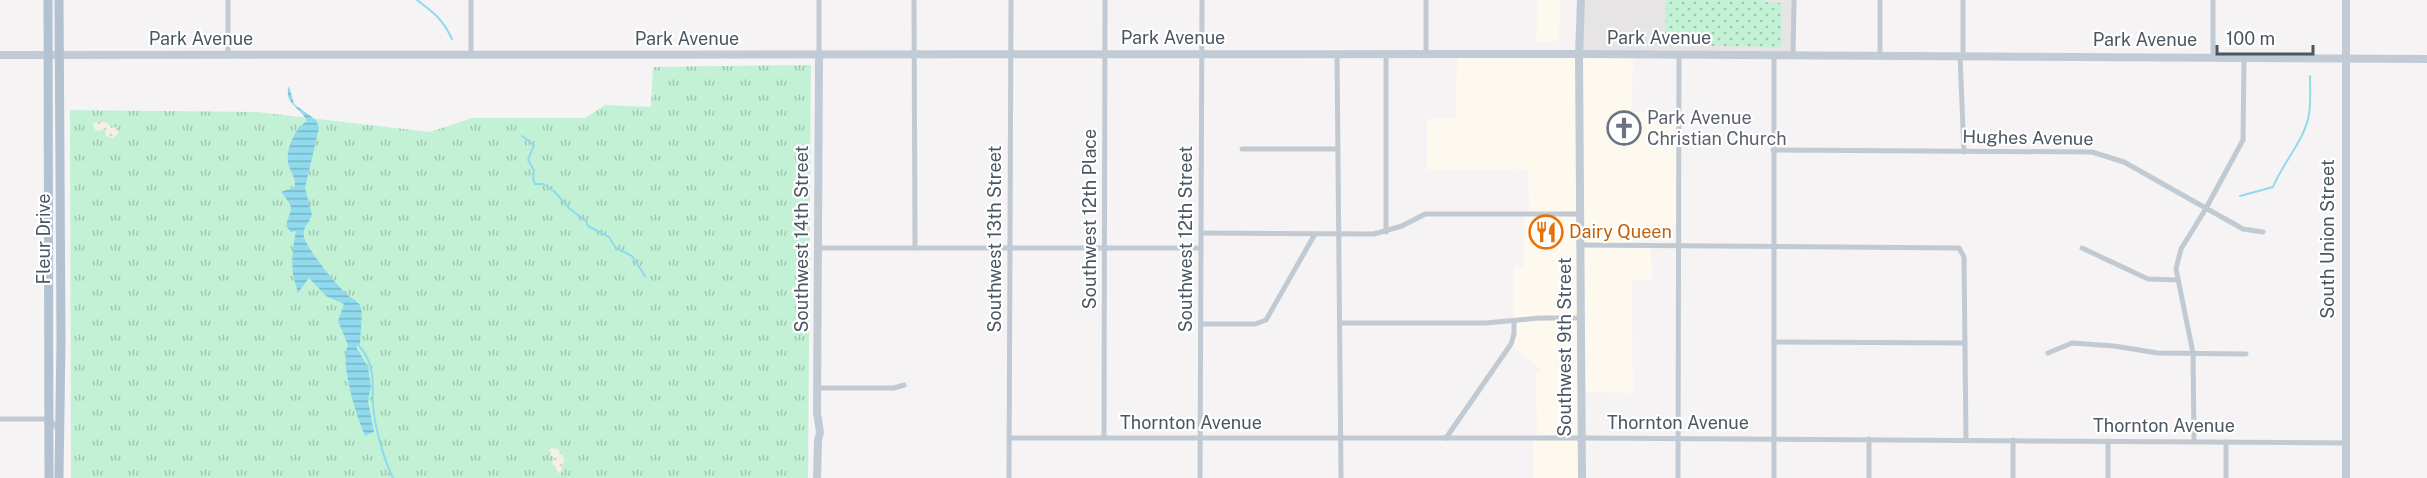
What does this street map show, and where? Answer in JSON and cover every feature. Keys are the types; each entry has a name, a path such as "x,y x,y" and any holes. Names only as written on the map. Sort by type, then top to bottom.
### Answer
{"main road":[{"name":"Fleur Drive","path":"48,0 49,478"},
{"name":"Fleur Drive","path":"59,0 61,329 59,478"}],"street":[{"path":"228,0 228,56"},
{"path":"471,0 471,55"},
{"name":"Southwest 14th Street","path":"817,478 820,432 818,413 819,0"},
{"path":"915,0 915,248"},
{"name":"Southwest 13th Street","path":"1009,478 1011,0"},
{"name":"Southwest 12th Place","path":"1104,438 1106,0"},
{"name":"Southwest 12th Street","path":"1200,478 1202,0"},
{"path":"1426,0 1426,54"},
{"name":"Southwest 9th Street","path":"1581,0 1579,54 1582,478"},
{"path":"1793,55 1794,0"},
{"path":"1880,0 1881,55"},
{"path":"1963,0 1964,152"},
{"path":"2213,0 2213,57"},
{"name":"South Union Street","path":"2346,0 2346,478"},
{"path":"1336,54 1341,478"},
{"path":"1386,54 1386,232"},
{"name":"Park Avenue","path":"0,55 1579,54 2427,59"},
{"path":"1678,478 1679,55"},
{"path":"1774,55 1774,478"},
{"path":"2194,441 2193,352 2176,268 2178,256 2243,140 2244,57"},
{"path":"1242,149 1336,149"},
{"name":"Hughes Avenue","path":"1773,150 2092,152 2124,162 2242,229 2263,232"},
{"path":"1201,234 1386,232 1425,214 1581,214"},
{"path":"1201,324 1255,324 1266,320 1315,234"},
{"path":"1581,245 1956,247 1962,250 1964,256 1966,440"},
{"path":"819,248 1201,248"},
{"path":"2082,248 2148,279 2178,280"},
{"path":"1340,323 1486,323 1581,318"},
{"path":"1446,438 1511,344 1514,321"},
{"path":"1774,342 1965,343"},
{"path":"2048,353 2072,343 2158,352 2246,354"},
{"path":"818,388 894,388 904,385"},
{"path":"0,419 49,419 60,431"},
{"name":"Thornton Avenue","path":"1009,438 1678,438 2346,443"},
{"path":"1869,439 1869,478"},
{"path":"2013,440 2013,478"},
{"path":"2108,441 2108,478"},
{"path":"2226,442 2226,478"}],"shaded area":[{"path":"1538,0 1560,0 1559,38 1554,42 1536,43"},
{"path":"1581,0 1794,0 1793,55 1579,54"},
{"path":"1457,54 1633,55 1632,112 1678,113 1678,225 1632,225 1632,245 1651,246 1652,279 1632,280 1633,393 1582,392 1582,478 1533,478 1533,438 1537,437 1536,372 1543,372 1511,344 1514,334 1514,267 1524,267 1524,214 1529,214 1528,169 1427,170 1427,119 1456,119"}],"green space":[{"path":"1666,0 1763,0 1764,2 1781,3 1781,47 1665,45"},
{"path":"811,65 808,478 71,478 70,110 257,112 430,132 472,118 585,118 605,105 651,107 653,67"}],"sand":[{"path":"106,122 112,128 117,127 119,132 113,138 106,136 105,129 98,131 94,129 93,124"},
{"path":"551,448 558,449 564,459 561,473 555,472 556,467 552,463 554,458 548,452"}],"water":[{"path":"289,86 294,104 316,120 319,128 305,188 312,215 305,228 304,237 334,281 360,305 362,313 360,344 356,347 368,367 371,387 368,401 374,432 365,436 347,377 348,345 338,321 344,304 326,296 309,278 297,294 292,263 296,231 291,232 286,226 291,208 281,192 295,187 295,180 288,163 288,152 295,134 307,121 290,101"}],"waterway":[{"path":"417,0 437,16 452,39"},
{"path":"2240,196 2273,187 2307,124 2310,105 2310,76"},
{"path":"522,136 534,145 528,160 534,170 535,184 543,184 554,191 570,209 586,221 588,226 609,237 616,248 632,256 645,276"},
{"path":"359,346 371,367 375,422 393,478"}],"place":[{"name":"Park Avenue Christian Church","path":"1624,128"},
{"name":"Dairy Queen","path":"1546,232"}]}
